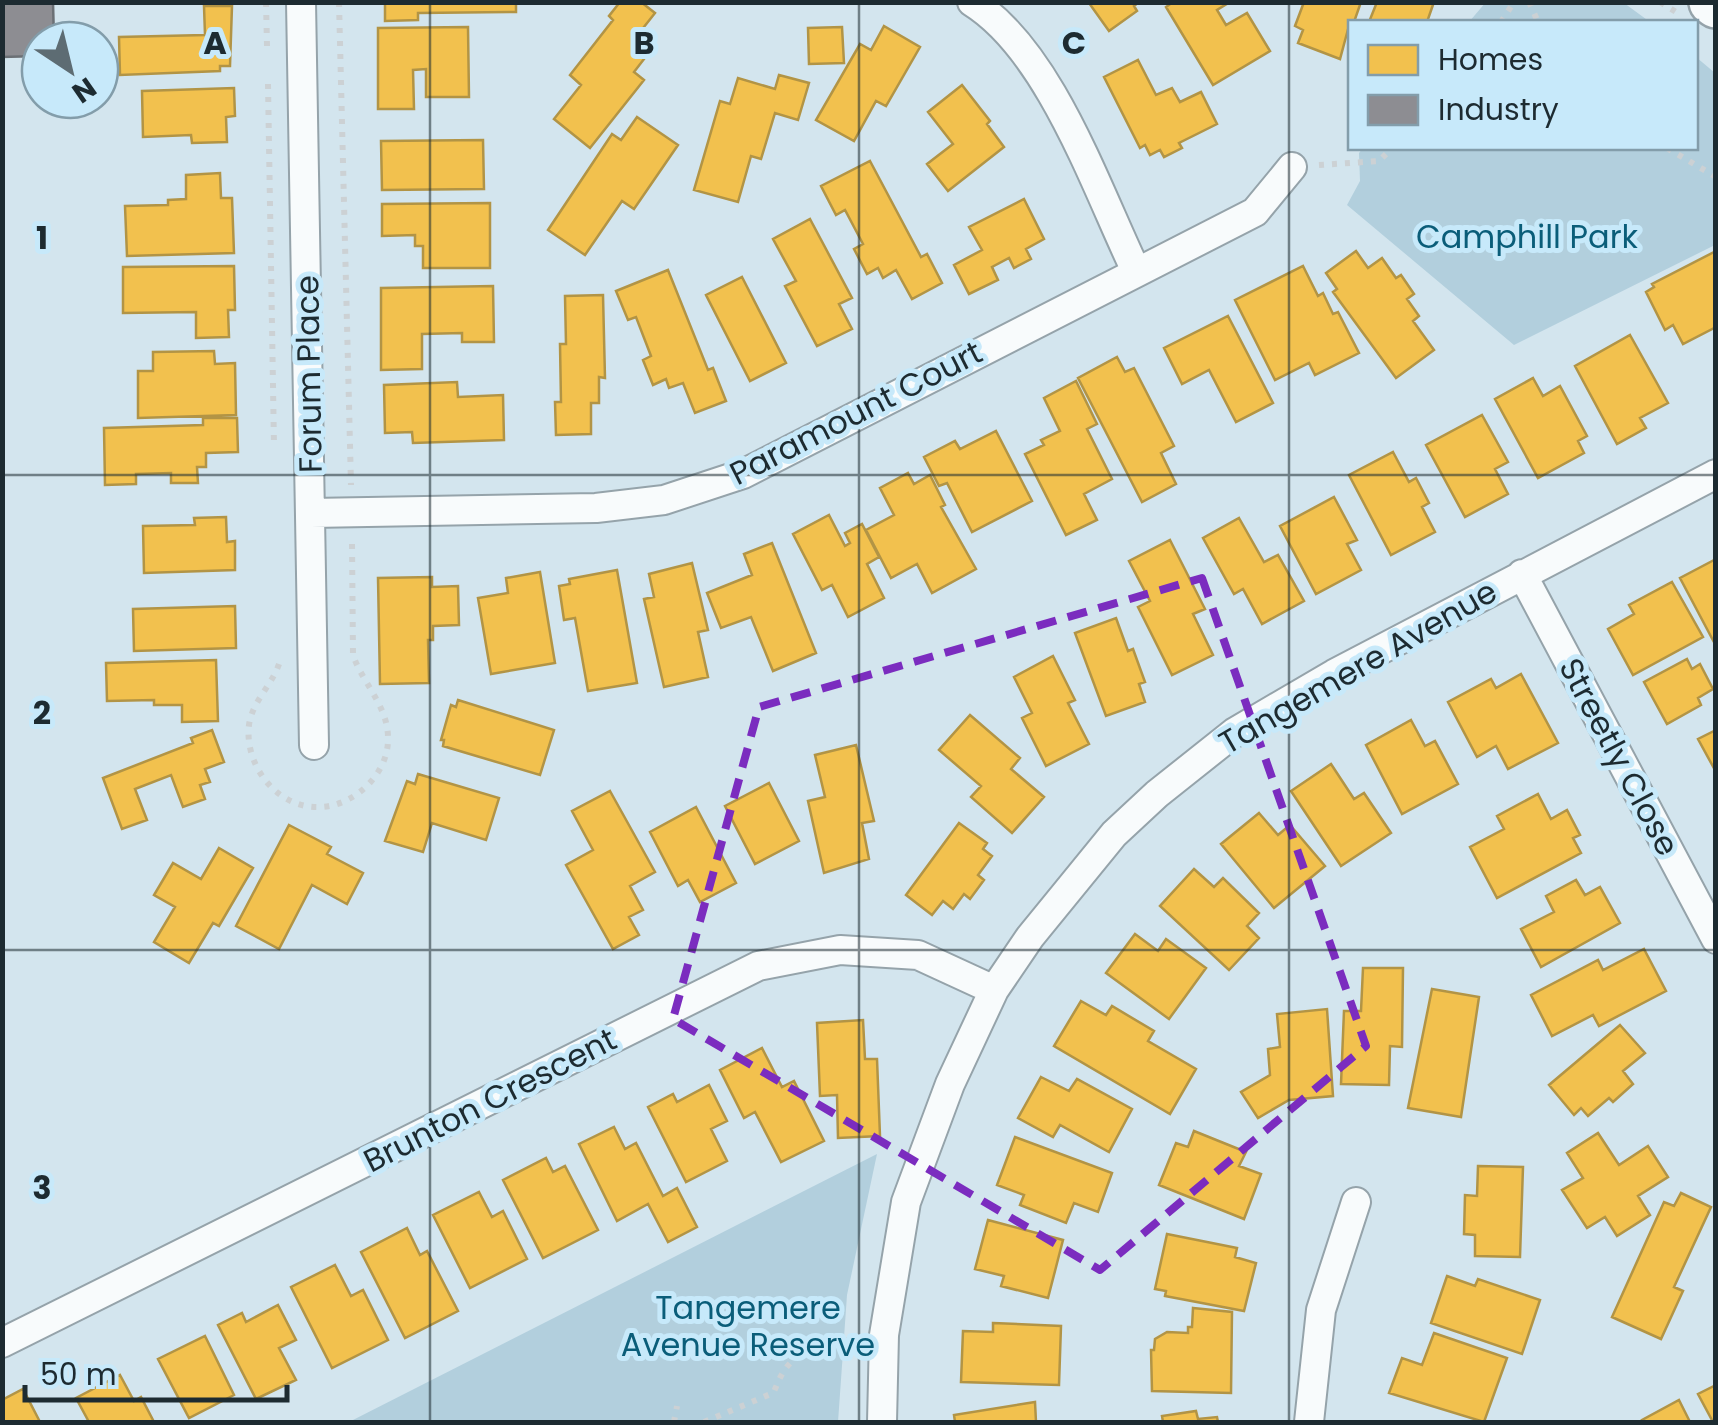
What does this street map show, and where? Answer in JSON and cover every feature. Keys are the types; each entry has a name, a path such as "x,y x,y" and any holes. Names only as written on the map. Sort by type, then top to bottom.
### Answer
{"street":[{"name":"Forum Place","path":"302,2 314,745"},
{"path":"972,2 991,14 1045,78 1136,271"},
{"name":"Paramount Court","path":"311,513 596,508 664,500 742,474 1255,212 1292,167"},
{"name":"Tangemere Avenue","path":"882,1422 884,1335 906,1202 950,1084 994,990 1030,937 1114,834 1236,732 1334,674 1716,474"},
{"name":"Streetly Close","path":"1522,574 1716,939"},
{"name":"Brunton Crescent","path":"2,1343 758,966 840,950 918,954 994,990"},
{"path":"1309,1422 1321,1310 1356,1202"}],"path":[{"path":"1292,167 1379,161 1390,150"},
{"path":"1670,150 1716,177"},
{"path":"704,1422 763,1400 772,1393 784,1369 815,1348 884,1335"},
{"path":"674,1422 676,1406"}],"highlighted area":[{"path":"1202,578 1366,1046 1100,1270 673,1019 759,707"}],"green space":[{"path":"1486,2 1624,3 1647,20 1471,20"},
{"name":"Camphill Park","path":"1698,59 1715,73 1715,245 1514,345 1347,205 1360,181 1359,153 1698,150"},
{"name":"Tangemere Avenue Reserve","path":"877,1154 847,1295 838,1422 349,1422"}],"building: Homes":[{"path":"385,2 516,2 516,12 418,13 418,20 385,21"},
{"path":"620,2 641,2 655,13 636,37 651,50 634,72 644,80 590,148 554,119 581,85 570,75 613,20 609,16"},
{"path":"1139,2 1134,6 1137,11 1109,31 1089,3"},
{"path":"1173,2 1230,2 1217,10 1226,25 1247,13 1270,51 1213,85 1166,7"},
{"path":"1304,2 1361,2 1355,20 1348,20 1340,59 1298,43 1303,30 1295,26"},
{"path":"1377,2 1434,2 1428,20 1370,20"},
{"path":"204,6 232,6 230,66 220,66 220,71 120,75 120,37 205,35"},
{"path":"884,26 920,47 886,106 876,101 854,141 816,120 860,44 871,50"},
{"path":"468,27 469,97 426,97 426,69 413,70 414,109 378,109 378,28"},
{"path":"842,27 844,63 809,64 808,28"},
{"path":"1138,60 1156,95 1172,88 1180,102 1201,92 1217,124 1179,143 1182,148 1164,157 1160,150 1150,155 1145,145 1140,148 1104,77"},
{"path":"779,75 809,83 798,120 775,113 761,159 751,156 738,202 694,190 720,101 730,104 738,78 775,89"},
{"path":"962,85 1004,147 948,191 927,164 953,144 928,112"},
{"path":"234,88 235,116 226,117 227,142 192,143 191,135 143,137 142,91"},
{"path":"637,117 678,145 634,209 622,201 585,255 548,230 612,134 621,140"},
{"path":"483,140 484,189 382,190 381,141"},
{"path":"870,161 921,257 927,254 942,283 912,299 896,270 883,278 878,268 867,274 854,249 863,244 845,210 836,215 821,186"},
{"path":"220,173 221,198 232,198 234,253 127,256 125,206 168,205 168,200 186,199 186,175"},
{"path":"1024,199 1044,239 1026,249 1031,259 1014,268 1009,258 992,267 998,280 969,294 954,265 982,250 969,227"},
{"path":"490,203 490,268 423,268 423,246 415,246 415,235 382,236 382,204"},
{"path":"810,219 852,298 839,304 852,329 817,346 785,286 796,281 773,239"},
{"path":"1356,251 1368,268 1382,258 1396,278 1401,275 1414,294 1407,299 1419,316 1413,321 1434,350 1396,378 1333,292 1337,289 1326,273"},
{"path":"1716,251 1716,327 1683,344 1673,325 1665,330 1646,292 1654,287 1652,284"},
{"path":"234,266 235,310 228,310 229,337 196,338 196,312 123,313 123,267"},
{"path":"1303,266 1318,296 1323,293 1333,314 1338,312 1359,353 1315,375 1309,363 1275,380 1235,300"},
{"path":"668,270 708,370 713,368 726,401 695,413 683,383 669,388 666,379 653,385 643,360 651,356 636,317 628,320 616,291"},
{"path":"742,277 786,363 750,381 706,295"},
{"path":"493,286 494,342 462,342 462,333 422,334 422,369 381,370 381,288"},
{"path":"603,295 605,378 599,377 599,403 591,403 591,434 556,435 555,402 561,402 560,344 566,344 565,296"},
{"path":"1228,316 1273,403 1236,422 1209,370 1182,384 1164,348"},
{"path":"1630,335 1668,403 1640,418 1646,428 1617,444 1575,366"},
{"path":"214,351 215,364 235,363 236,415 138,418 138,371 153,371 153,352"},
{"path":"1117,357 1125,372 1134,368 1174,446 1161,453 1176,484 1142,502 1078,378"},
{"path":"1533,378 1543,396 1560,386 1587,436 1578,441 1584,453 1538,478 1495,399"},
{"path":"1076,381 1097,424 1087,429 1112,479 1084,494 1097,520 1066,535 1025,454 1060,431 1044,398"},
{"path":"457,382 458,397 503,395 504,440 413,443 412,432 385,433 384,385"},
{"path":"1482,415 1508,462 1495,469 1508,494 1465,517 1426,445"},
{"path":"203,418 237,418 238,452 206,453 206,467 197,467 198,483 171,483 171,473 136,474 136,484 105,485 104,428 203,425"},
{"path":"996,431 1032,501 972,532 947,483 939,486 924,457 955,441 960,449"},
{"path":"1393,452 1409,482 1416,478 1429,503 1422,507 1435,532 1391,555 1349,475"},
{"path":"908,473 914,484 930,475 945,505 941,507 976,569 932,593 917,564 891,578 866,530 894,515 880,488"},
{"path":"1334,497 1357,540 1347,544 1361,570 1316,594 1280,526"},
{"path":"829,515 845,546 850,543 845,533 862,524 879,557 867,564 884,598 848,617 832,585 822,590 793,534"},
{"path":"226,517 227,542 235,541 235,570 144,573 143,526 195,525 194,518"},
{"path":"1239,518 1264,562 1278,555 1304,601 1262,624 1243,589 1234,594 1203,538"},
{"path":"1170,540 1205,609 1193,614 1213,655 1172,675 1138,607 1150,601 1129,561"},
{"path":"772,543 816,653 773,671 751,617 721,628 707,593 752,575 744,554"},
{"path":"1716,559 1716,646 1680,578"},
{"path":"692,563 708,630 698,632 708,677 664,687 644,599 654,597 649,574"},
{"path":"617,570 637,683 588,691 575,618 564,620 559,586 570,584 569,579"},
{"path":"540,572 555,663 491,674 478,598 508,593 506,578"},
{"path":"432,577 432,587 458,586 459,625 433,626 433,640 428,640 429,683 380,684 378,578"},
{"path":"1672,582 1703,637 1633,675 1608,629 1634,614 1629,605"},
{"path":"235,606 236,648 134,651 133,609"},
{"path":"1116,618 1145,682 1139,684 1145,702 1106,716 1075,633"},
{"path":"1053,656 1075,700 1068,703 1089,744 1046,766 1022,718 1032,713 1014,677"},
{"path":"1687,659 1692,669 1700,664 1713,689 1698,698 1701,705 1667,724 1644,682"},
{"path":"216,660 218,721 182,722 182,705 154,705 154,700 107,701 106,663"},
{"path":"1521,674 1558,743 1508,769 1496,746 1477,757 1448,702 1491,679 1496,688"},
{"path":"458,700 554,730 540,775 443,746 441,740 451,705 456,707"},
{"path":"970,715 1020,758 1011,769 1044,797 1012,833 971,797 981,786 939,750"},
{"path":"1411,720 1425,746 1435,741 1458,784 1402,814 1366,745"},
{"path":"212,730 224,762 205,769 210,782 200,785 205,799 183,807 171,775 135,789 147,820 122,829 103,778 193,743 191,738"},
{"path":"1716,730 1716,772 1698,739"},
{"path":"856,745 874,821 862,823 869,859 824,873 808,801 825,797 815,755"},
{"path":"1331,764 1354,799 1364,793 1391,833 1341,866 1291,791"},
{"path":"418,774 499,798 486,840 432,823 423,852 385,841 407,781 415,784"},
{"path":"769,783 799,841 755,864 725,806"},
{"path":"610,791 655,872 630,886 643,910 629,917 639,935 613,949 566,865 593,850 572,811"},
{"path":"1538,794 1551,819 1567,810 1580,835 1573,838 1581,853 1497,898 1470,847 1504,829 1497,816"},
{"path":"696,807 736,883 700,902 688,880 678,886 650,832"},
{"path":"1259,813 1278,835 1290,825 1325,866 1274,908 1221,844"},
{"path":"959,823 987,843 983,849 992,856 978,875 984,880 970,899 964,894 953,909 943,901 932,915 906,895"},
{"path":"289,825 331,847 327,854 363,873 347,904 312,885 279,949 236,926"},
{"path":"219,848 253,868 219,926 213,923 189,963 154,942 175,907 154,895 173,863 201,879"},
{"path":"1194,869 1214,887 1223,878 1259,913 1247,926 1259,938 1229,970 1160,906"},
{"path":"1576,880 1585,895 1600,887 1620,923 1541,967 1521,929 1554,912 1546,896"},
{"path":"1135,934 1158,951 1166,939 1206,968 1169,1019 1106,973"},
{"path":"1644,949 1666,991 1599,1026 1593,1015 1552,1036 1531,995 1598,960 1603,970"},
{"path":"1363,968 1403,968 1402,1047 1390,1046 1389,1085 1341,1084 1344,1011 1361,1011"},
{"path":"1432,989 1479,997 1461,1117 1408,1108"},
{"path":"1081,1001 1106,1015 1112,1006 1154,1031 1148,1041 1196,1069 1170,1114 1054,1046"},
{"path":"1327,1009 1333,1096 1289,1100 1258,1118 1241,1092 1270,1075 1268,1049 1280,1047 1277,1014"},
{"path":"863,1020 865,1059 877,1059 880,1136 838,1138 837,1095 820,1096 817,1023"},
{"path":"1620,1025 1645,1053 1623,1071 1633,1084 1613,1102 1609,1098 1588,1116 1581,1108 1574,1115 1549,1085"},
{"path":"762,1048 782,1087 794,1081 824,1141 781,1162 755,1112 744,1118 720,1070"},
{"path":"1041,1077 1069,1091 1077,1079 1132,1109 1109,1152 1060,1125 1053,1137 1018,1118"},
{"path":"709,1085 727,1121 711,1129 727,1161 686,1182 648,1107 673,1094 677,1102"},
{"path":"614,1127 625,1149 636,1143 663,1196 677,1188 697,1227 668,1242 648,1204 617,1221 579,1144"},
{"path":"1194,1131 1246,1152 1239,1166 1261,1174 1244,1219 1159,1185 1176,1143 1188,1147"},
{"path":"1598,1133 1619,1165 1648,1146 1668,1177 1638,1196 1650,1215 1617,1236 1605,1217 1587,1228 1562,1190 1583,1178 1567,1153"},
{"path":"1015,1137 1112,1173 1098,1212 1074,1203 1066,1223 1020,1205 1024,1195 997,1185"},
{"path":"546,1158 553,1172 565,1166 598,1230 543,1258 503,1180"},
{"path":"1478,1166 1523,1167 1520,1257 1475,1256 1475,1235 1464,1234 1465,1195 1477,1196"},
{"path":"479,1192 492,1217 503,1211 527,1259 470,1288 433,1215"},
{"path":"1681,1193 1711,1207 1674,1287 1683,1291 1661,1339 1612,1317 1664,1202 1674,1206"},
{"path":"988,1220 1063,1240 1048,1298 1001,1286 1004,1276 975,1269"},
{"path":"407,1228 420,1255 427,1251 458,1311 405,1338 361,1252"},
{"path":"1167,1234 1237,1248 1235,1257 1256,1263 1244,1311 1165,1296 1166,1291 1155,1289"},
{"path":"335,1265 351,1296 363,1290 388,1340 332,1368 291,1287"},
{"path":"1447,1276 1475,1286 1478,1279 1540,1300 1522,1354 1431,1323"},
{"path":"278,1305 296,1340 279,1348 296,1380 256,1399 218,1325 242,1313 246,1322"},
{"path":"1193,1308 1232,1312 1231,1393 1152,1391 1151,1350 1155,1339 1167,1332 1188,1333"},
{"path":"993,1323 1061,1326 1059,1385 961,1382 963,1331 993,1332"},
{"path":"1434,1333 1507,1358 1484,1422 1389,1393 1402,1358 1422,1365"},
{"path":"205,1336 234,1395 189,1418 158,1359"},
{"path":"120,1375 134,1401 141,1397 154,1422 89,1422 76,1398"},
{"path":"1716,1385 1716,1422 1713,1422 1698,1394"},
{"path":"23,1389 40,1422 2,1422 2,1400"},
{"path":"1679,1400 1690,1422 1643,1422 1642,1420"},
{"path":"1035,1402 1036,1422 955,1422 954,1415"},
{"path":"1196,1411 1198,1419 1217,1417 1218,1422 1163,1422 1162,1416"}],"building: Industry":[{"path":"2,2 53,2 53,20 20,20 20,57 2,57"}]}
